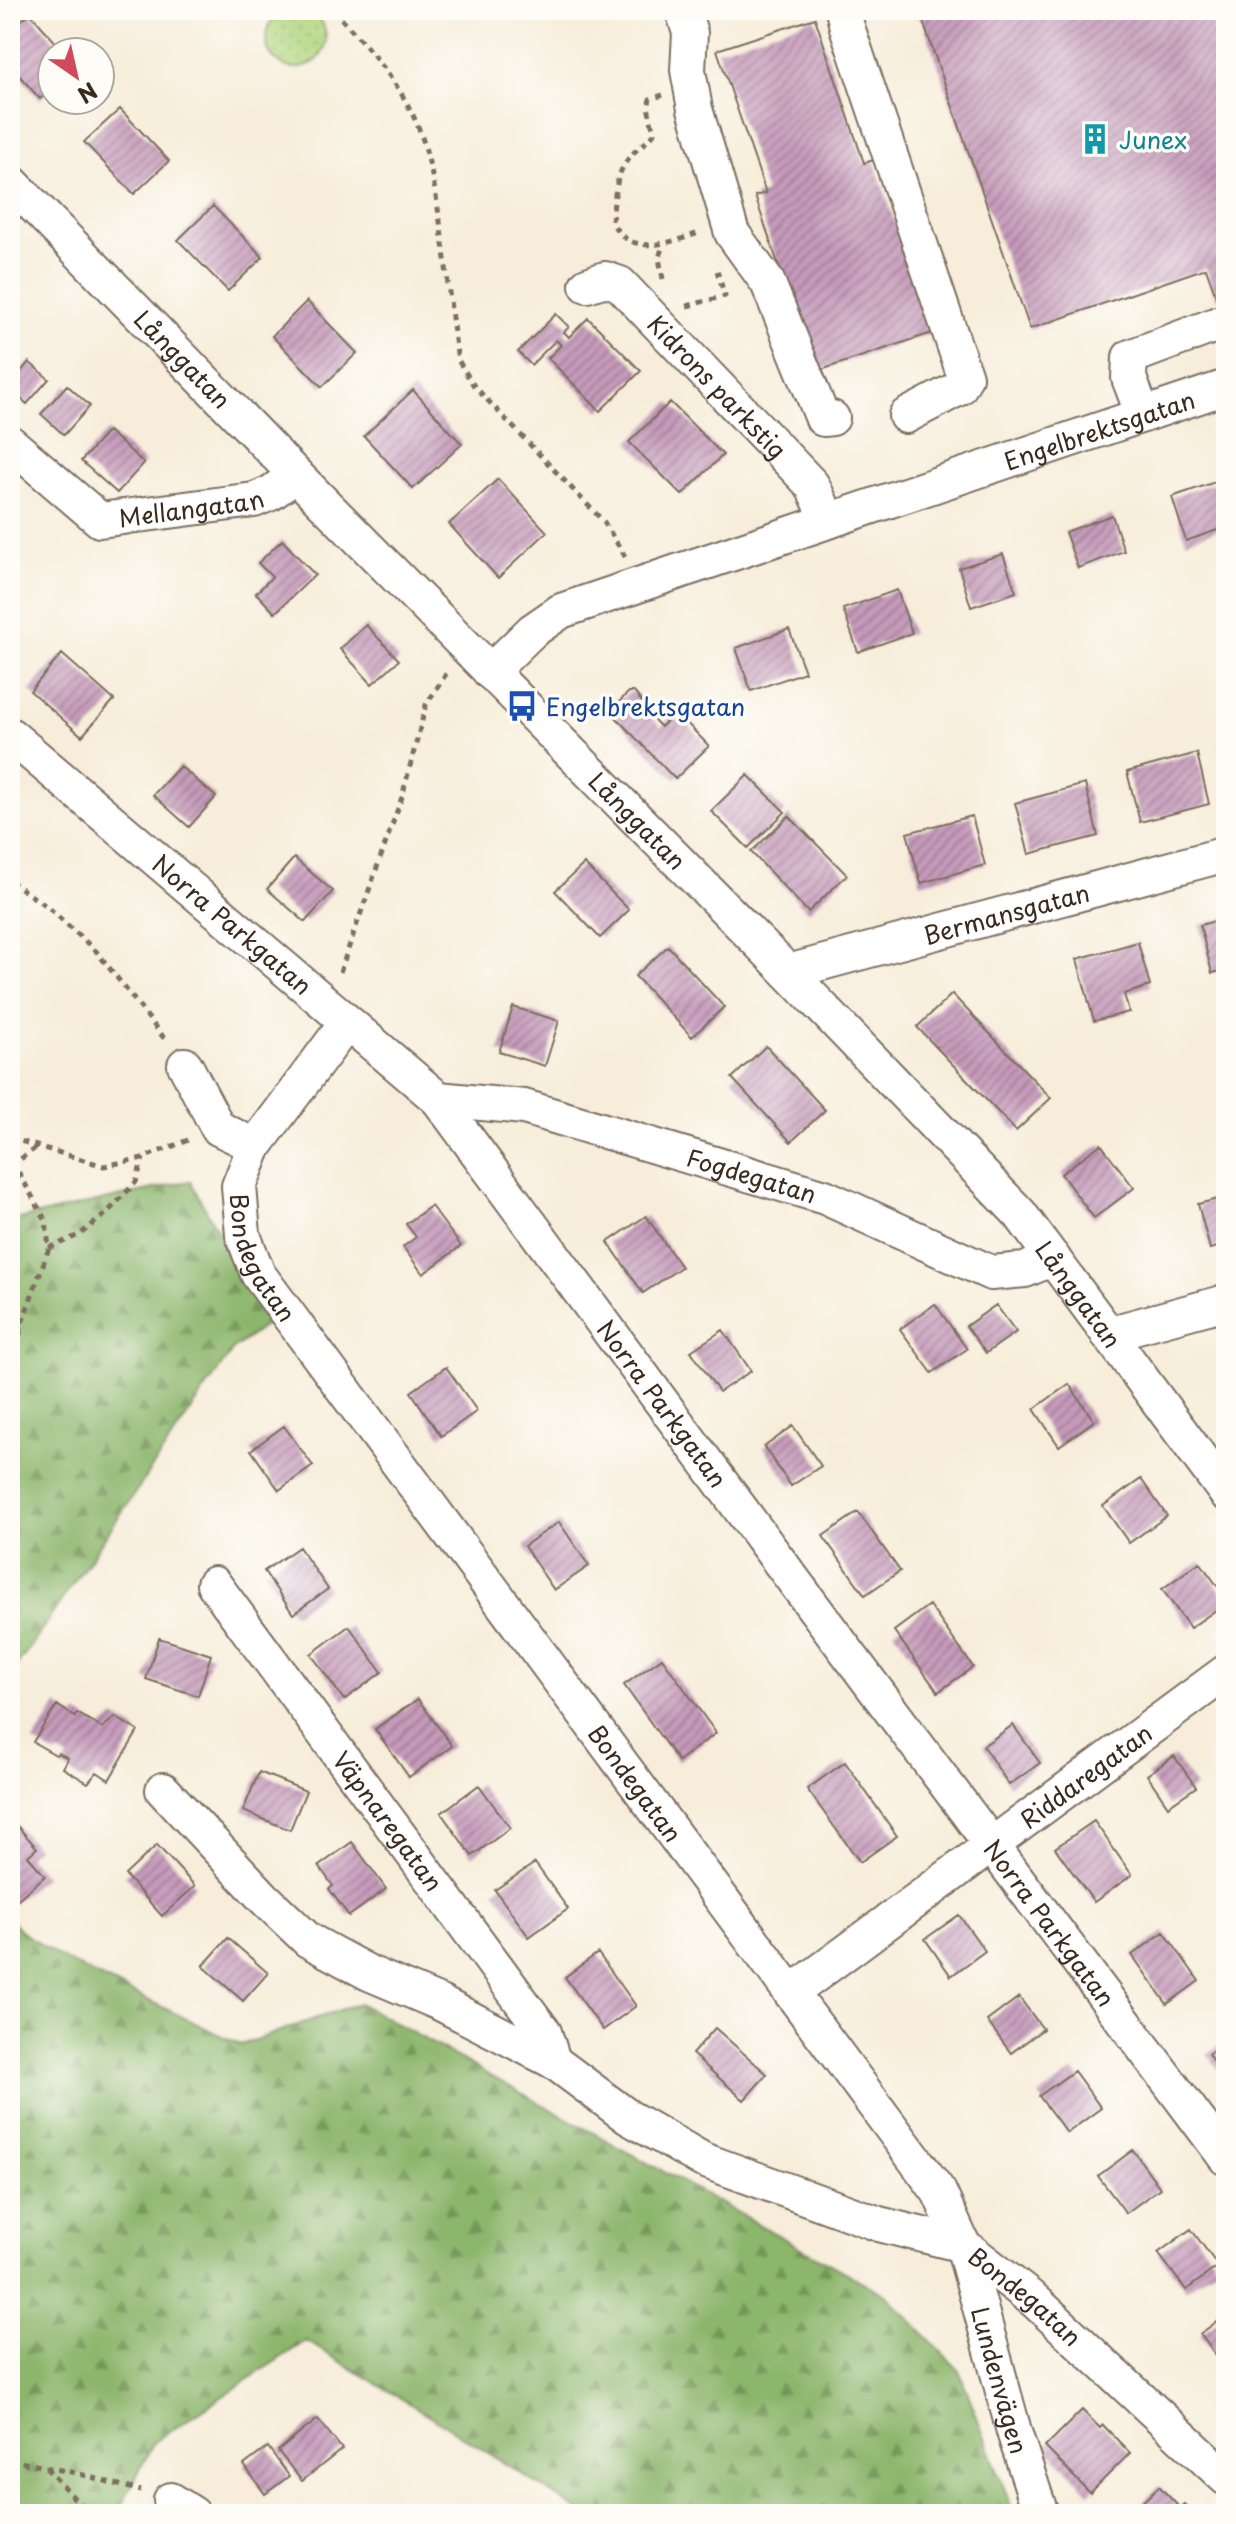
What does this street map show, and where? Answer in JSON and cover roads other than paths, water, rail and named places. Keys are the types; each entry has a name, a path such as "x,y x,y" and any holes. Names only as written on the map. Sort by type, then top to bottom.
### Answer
{"street":[{"path":"683,10 690,33 688,70 695,109 732,233 768,283 823,419 832,418"},
{"path":"843,10 965,377 959,388 906,416"},
{"name":"Långgatan","path":"10,183 788,972 1020,1214 1226,1493"},
{"name":"Kidrons parkstig","path":"587,285 605,279 620,284 812,485 829,521"},
{"path":"1143,415 1129,378 1130,357 1226,321"},
{"name":"Engelbrektsgatan","path":"479,660 561,611 1226,387"},
{"name":"Mellangatan","path":"10,443 100,520 254,500 271,493 296,475"},
{"name":"Norra Parkgatan","path":"10,735 346,1024 438,1099 1226,2158"},
{"name":"Bermansgatan","path":"788,972 1226,854"},
{"name":"Bondegatan","path":"346,1024 255,1146 239,1186 243,1235 258,1274 939,2192 963,2245 1035,2301 1226,2478"},
{"path":"185,1065 218,1128 255,1146"},
{"name":"Fogdegatan","path":"438,1099 524,1107 825,1197 991,1273 1025,1270 1053,1258"},
{"path":"1108,1334 1226,1302"},
{"name":"Väpnaregatan","path":"214,1584 544,2032 553,2061"},
{"name":"Riddaregatan","path":"791,1993 1226,1672"},
{"path":"163,1790 264,1898 308,1940 369,1973 502,2032 553,2061 628,2117 703,2160 879,2224 963,2245"},
{"name":"Lundenvägen","path":"963,2245 1015,2435 1041,2514"}],"place":[{"name":"Junex","path":"1095,139"},
{"name":"Engelbrektsgatan","path":"522,706"}]}
